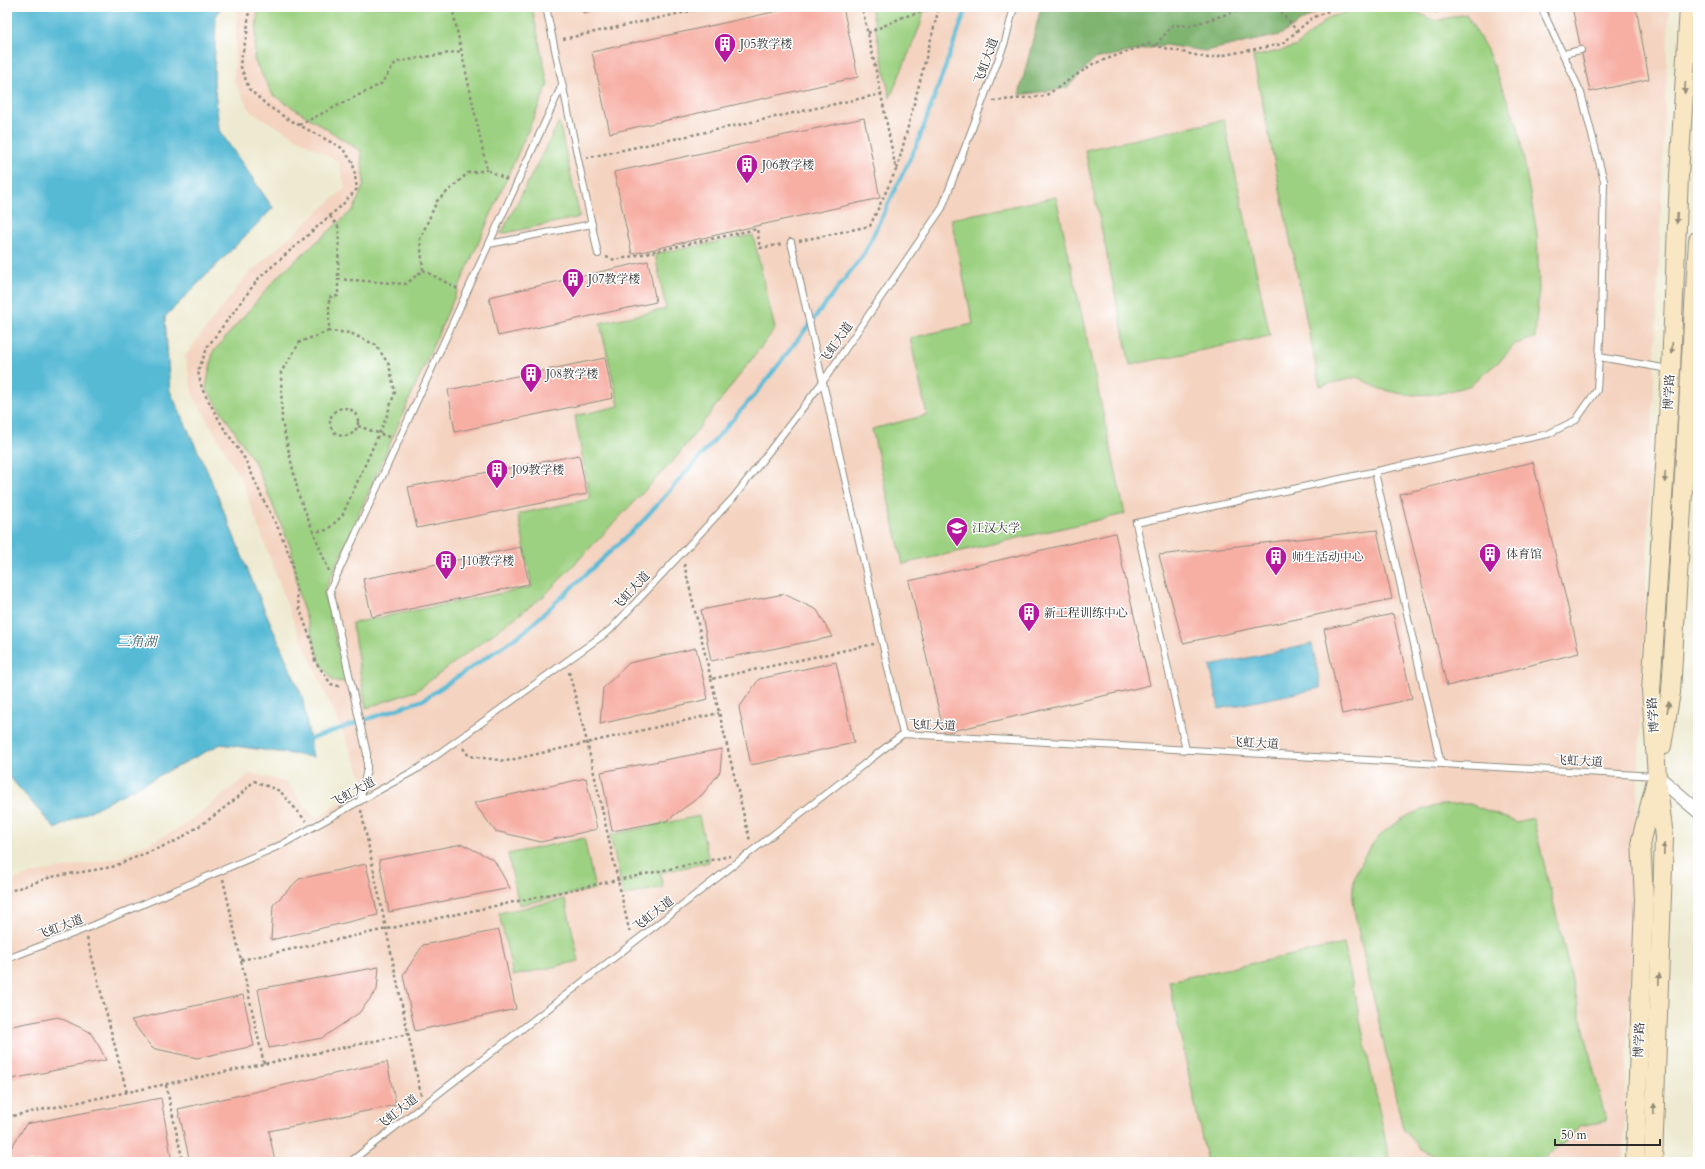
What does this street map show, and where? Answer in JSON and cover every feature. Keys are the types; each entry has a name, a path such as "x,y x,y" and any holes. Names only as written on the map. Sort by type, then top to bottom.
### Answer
{"main road":[{"name":"博学路","path":"1652,1162 1664,837 1657,776 1651,691 1671,369 1679,176 1693,42 1689,7"},
{"name":"博学路","path":"1635,1162 1644,899 1641,840 1657,776 1671,692 1698,240"}],"street":[{"path":"1657,776 1698,811"}],"lane":[{"path":"546,7 598,254"},
{"name":"飞虹大道","path":"7,959 85,929 281,845 418,768 610,630 734,498 824,380 942,208 1006,42 1014,7"},
{"path":"1186,750 1136,523 1548,434 1576,420 1597,390 1604,182 1582,93 1541,7"},
{"path":"1563,54 1581,50"},
{"path":"360,801 367,769 367,754 330,590 562,85"},
{"path":"489,244 592,224"},
{"path":"791,242 824,380 903,734"},
{"path":"1599,357 1671,369"},
{"path":"1375,472 1441,764"},
{"name":"飞虹大道","path":"350,1162 903,734 1657,776"}],"path":[{"path":"249,7 247,34 240,64 249,89 268,106 299,125 342,148 353,163 357,189 330,216 259,278 208,346 198,371 202,390 223,427 245,459 279,530 291,559 298,607 312,643 315,661 331,684 352,690"},
{"path":"452,7 487,170"},
{"path":"553,41 709,7"},
{"path":"862,7 896,170"},
{"path":"868,33 903,17 940,7"},
{"path":"598,254 615,260 757,228 760,248 870,226 896,170 940,7"},
{"path":"1156,46 1173,26 1188,26 1251,7"},
{"path":"1277,7 1298,31"},
{"path":"982,102 1045,96 1093,64 1148,44 1208,58 1282,44 1312,18 1338,7"},
{"path":"1417,7 1433,12 1465,7"},
{"path":"299,125 381,84 396,62 461,51"},
{"path":"578,159 881,94"},
{"path":"423,270 420,239 437,201 468,173 487,170 516,184"},
{"path":"329,331 329,297 338,296 339,228 330,216"},
{"path":"338,279 406,284 423,270"},
{"path":"423,270 466,293"},
{"path":"312,532 327,530 342,516 386,418 394,392 389,365 376,345 350,333 329,331 300,342 281,372 282,422 299,496 312,532 333,582"},
{"path":"346,408 357,416 358,426 349,436 340,436 330,427 330,418 336,410 346,408"},
{"path":"358,426 398,440"},
{"path":"242,960 752,851 681,554"},
{"path":"711,679 883,642"},
{"path":"566,662 587,742 632,944"},
{"path":"457,740 469,756 506,760 719,713"},
{"path":"7,892 51,877 112,867 176,841 207,821 237,798 254,781 280,791 312,828"},
{"path":"360,801 423,1106"},
{"path":"221,871 264,1064"},
{"path":"85,929 127,1092"},
{"path":"7,1117 408,1034"},
{"path":"166,1084 183,1162"}],"shaded area":[{"name":"江汉大学","path":"237,7 1669,7 1623,1162 7,1162 7,883 30,874 118,858 180,828 251,773 287,783 315,818 367,787 292,618 241,479 193,395 185,356 246,276 345,188 339,162 251,112 234,81"}],"green space":[{"path":"258,7 532,7 548,85 324,593 347,682 333,681 321,664 300,599 291,548 254,461 206,388 213,352 280,274 354,209 364,184 361,151 273,95 254,60"},
{"path":"871,7 925,7 920,26 890,98"},
{"path":"1041,7 1324,7 1280,35 1205,51 1165,45 1094,59 1067,88 1019,95"},
{"path":"1366,7 1391,7 1419,13 1435,21 1466,14 1487,50 1518,127 1537,233 1539,288 1535,338 1515,344 1502,359 1469,386 1438,394 1407,395 1380,389 1357,377 1320,386 1253,57 1295,47 1330,17"},
{"path":"1224,120 1270,336 1130,365 1085,150"},
{"path":"559,122 580,217 501,234"},
{"path":"1056,197 1125,514 903,564 872,429 927,415 910,338 973,324 951,219"},
{"path":"753,235 775,329 675,459 544,596 416,691 366,708 352,623 532,587 518,514 590,499 575,416 619,406 600,323 666,309 655,254"},
{"path":"1470,804 1516,822 1533,818 1606,1121 1580,1126 1569,1139 1537,1162 1443,1162 1421,1149 1403,1129 1356,920 1353,895 1354,880 1359,865 1376,840 1387,829 1413,813 1443,805"},
{"path":"699,816 709,862 660,873 663,887 624,896 610,835"},
{"path":"584,838 595,889 519,905 508,854"},
{"path":"565,899 579,961 513,976 499,913"},
{"path":"1344,944 1390,1162 1207,1162 1169,981"}],"water":[{"name":"三角湖","path":"7,7 221,7 216,16 214,81 219,130 273,208 165,317 170,391 209,475 251,578 302,696 313,757 221,744 55,829 7,774"},
{"path":"1312,644 1321,688 1219,709 1210,666"}],"building":[{"path":"581,7 605,7 605,8 583,13"},
{"name":"J05教学楼","path":"796,7 843,7 858,77 610,133 592,52"},
{"path":"1572,7 1636,7 1649,79 1590,92"},
{"name":"J06教学楼","path":"864,118 880,198 632,254 614,172"},
{"name":"J07教学楼","path":"648,261 656,302 498,336 489,297"},
{"name":"J08教学楼","path":"605,358 613,398 455,432 448,390"},
{"name":"J09教学楼","path":"579,455 587,494 417,528 408,487"},
{"name":"体育馆","path":"1533,462 1579,653 1447,686 1400,494"},
{"name":"师生活动中心","path":"1377,530 1392,599 1183,643 1159,555"},
{"name":"新工程训练中心","path":"1115,533 1150,685 944,733 909,581"},
{"name":"J10教学楼","path":"521,547 529,584 372,617 363,579"},
{"path":"784,594 817,610 832,637 711,661 701,610"},
{"path":"1393,614 1412,699 1342,714 1324,629"},
{"path":"696,648 708,699 600,724 603,688 629,663"},
{"path":"836,662 854,743 751,765 739,708 759,679"},
{"path":"722,749 720,772 702,795 666,821 612,831 601,772"},
{"path":"586,778 597,829 541,842 495,831 474,803"},
{"path":"462,844 494,860 510,888 389,912 379,860"},
{"path":"366,864 378,915 271,940 273,905 299,879"},
{"path":"499,930 516,1009 415,1031 403,975 423,945"},
{"path":"379,967 377,990 359,1013 322,1038 269,1048 258,989"},
{"path":"243,995 254,1046 197,1058 152,1048 131,1020"},
{"path":"58,1017 90,1032 106,1060 7,1080 7,1027"},
{"path":"387,1062 396,1105 269,1131 275,1162 190,1162 178,1109"},
{"path":"161,1098 172,1162 9,1162 8,1153 26,1124"}],"waterway":[{"path":"310,739 423,700 524,632 641,523 759,390 864,254 918,142 967,7"}],"place":[{"name":"J05教学楼","path":"725,64"},
{"name":"J06教学楼","path":"747,184"},
{"name":"J07教学楼","path":"573,298"},
{"name":"J08教学楼","path":"531,394"},
{"name":"J09教学楼","path":"497,490"},
{"name":"江汉大学","path":"957,548"},
{"name":"体育馆","path":"1490,574"},
{"name":"师生活动中心","path":"1276,576"},
{"name":"J10教学楼","path":"446,580"},
{"name":"新工程训练中心","path":"1029,632"}]}
